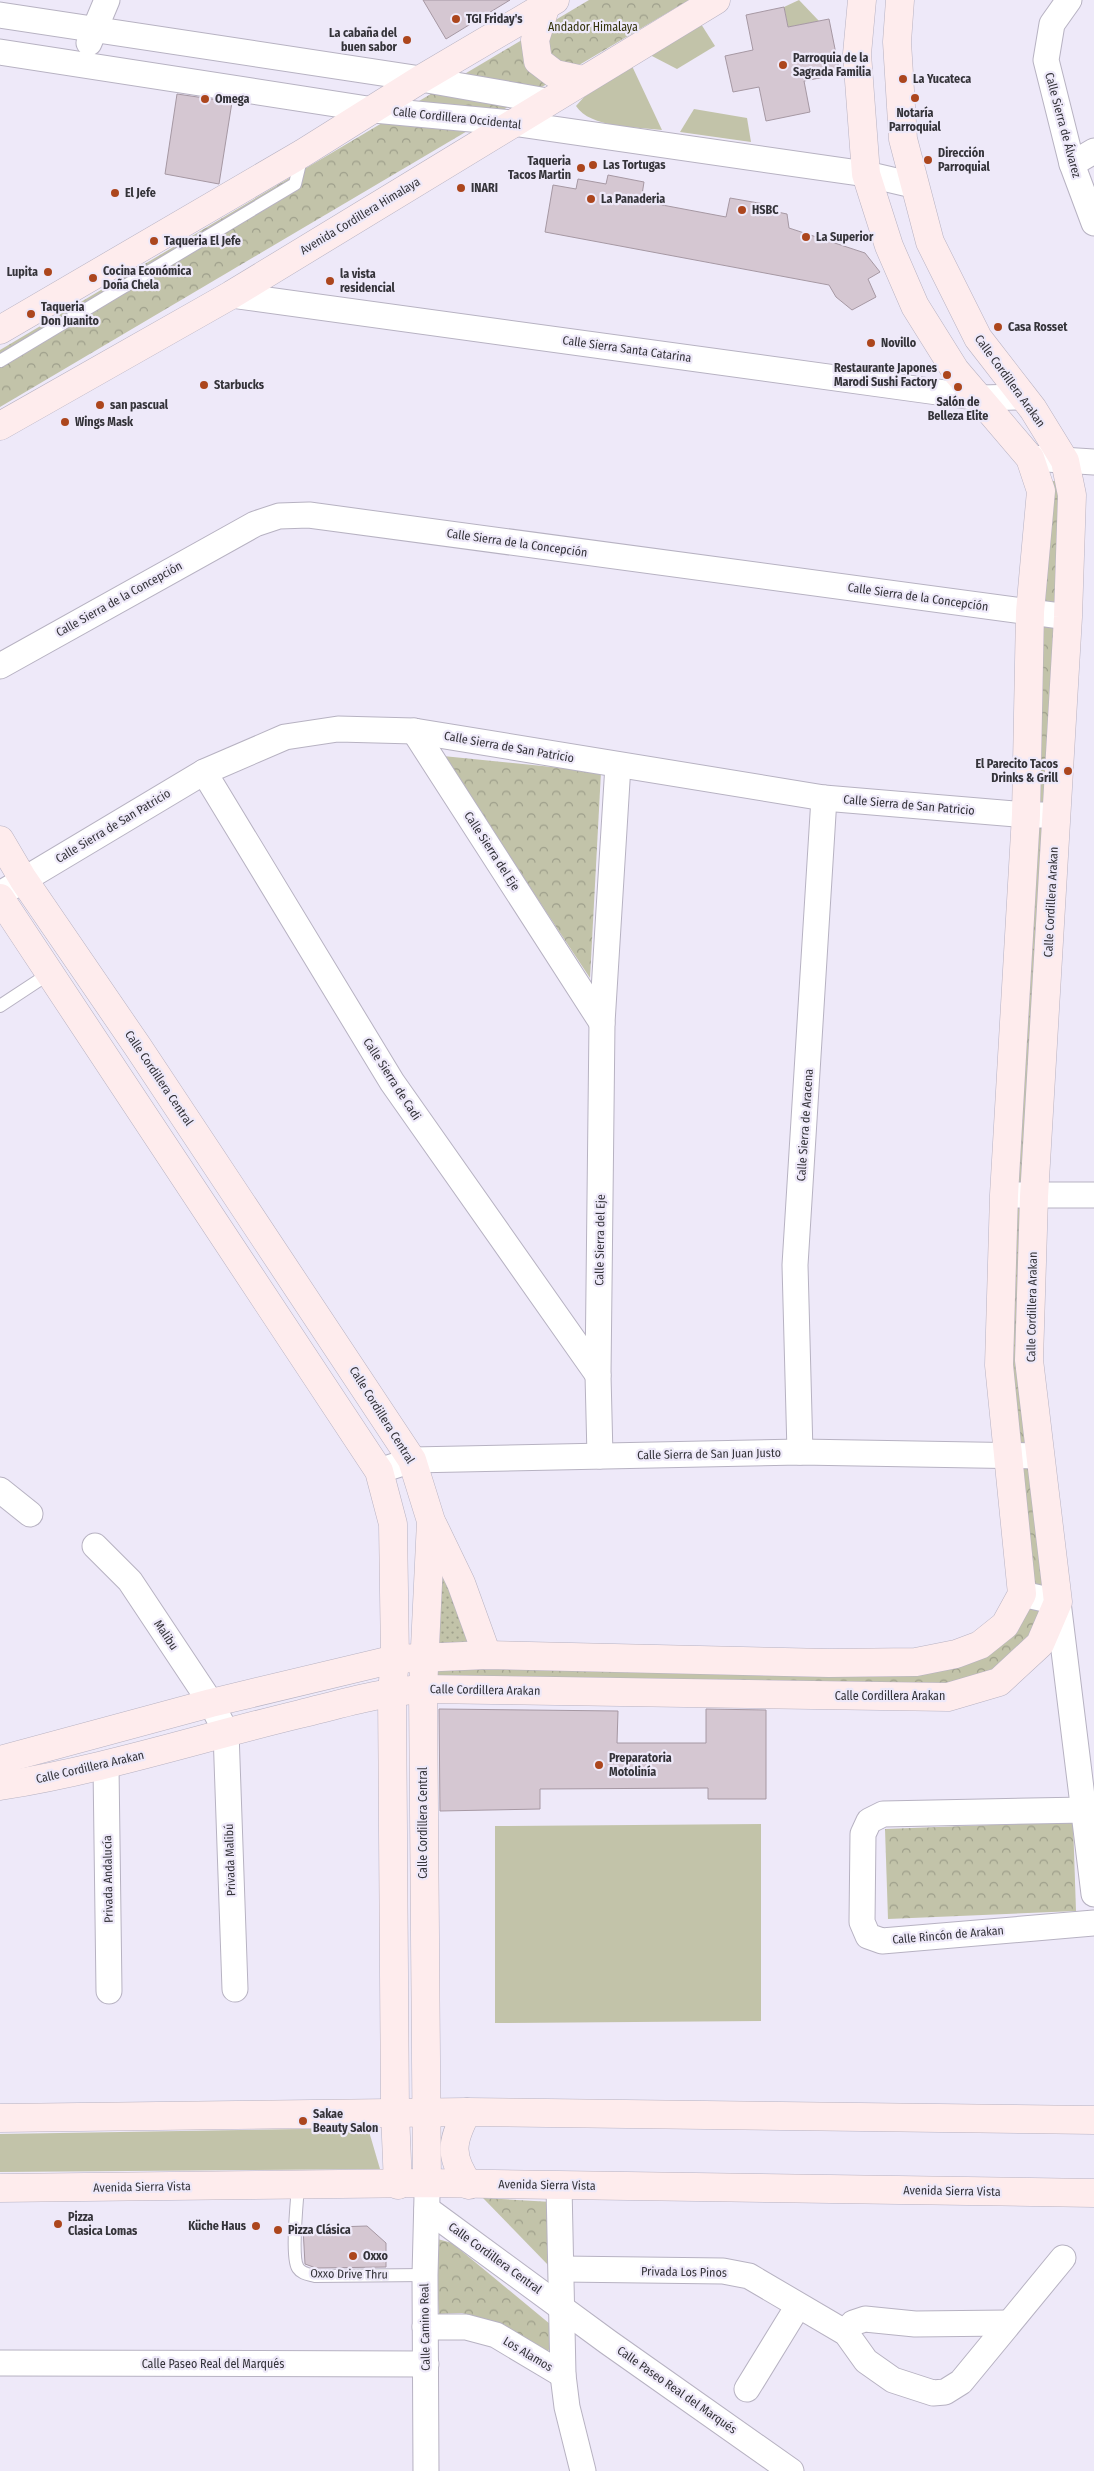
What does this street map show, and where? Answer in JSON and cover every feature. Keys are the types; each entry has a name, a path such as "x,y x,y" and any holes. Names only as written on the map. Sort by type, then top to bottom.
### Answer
{"street":[{"path":"83,65 94,29 107,0"},
{"name":"Avenida Cordillera Himalaya","path":"0,426 231,295 716,0"},
{"path":"0,1760 211,1703 395,1659 487,1655 829,1663 916,1662 956,1654 980,1645 1005,1625 1022,1594 999,1365 1004,1195 1026,815 1030,612 1041,491 1030,458 981,398 955,370 915,306 889,246 866,174 857,54 862,0"},
{"name":"Calle Cordillera Arakan","path":"0,1786 106,1766 226,1732 392,1692 423,1689 948,1697 999,1682 1040,1644 1058,1602 1029,1360 1034,1197 1068,617 1072,495 1065,460 1033,409 978,338 930,242 913,185 903,139 896,42 900,0"},
{"name":"Calle Sierra de Álvarez","path":"1069,0 1052,24 1046,60 1072,164 1094,223"},
{"path":"551,3 535,40 538,61 555,74 583,80"},
{"path":"0,330 374,110 421,79 551,3"},
{"path":"0,15 421,79 548,101"},
{"name":"Calle Cordillera Occidental","path":"0,52 374,110 512,123 866,174 913,185"},
{"path":"1072,164 1094,151"},
{"name":"Calle Sierra Santa Catarina","path":"231,295 981,398 1023,397"},
{"path":"1030,458 1094,462"},
{"name":"Calle Sierra de la Concepción","path":"0,666 255,524 279,516 309,515 1068,617"},
{"name":"Calle Sierra de San Patricio","path":"0,896 24,879 204,772 285,737 338,729 414,731 824,798 1026,815 1056,815"},
{"name":"Calle Sierra del Eje","path":"414,731 602,1023"},
{"name":"Calle Sierra del Eje","path":"600,1456 598,1375 602,1023 618,765"},
{"name":"Calle Sierra de Cadi","path":"204,772 392,1082 598,1375"},
{"name":"Calle Sierra de Aracena","path":"800,1452 796,1265 824,798"},
{"name":"Calle Cordillera Central","path":"0,840 24,879 138,1047 412,1460 431,1521 423,1689 427,2196 563,2307"},
{"path":"0,896 379,1471 393,1524 395,1659 392,1692 395,2113 386,2185"},
{"path":"111,1064 138,1047"},
{"path":"1004,1195 1034,1197 1094,1195"},
{"name":"Calle Sierra de San Juan Justo","path":"379,1471 412,1460 800,1452 1040,1456"},
{"path":"0,1490 30,1514"},
{"path":"431,1521 461,1583 487,1655"},
{"name":"Malibu","path":"95,1546 130,1581 211,1703 226,1732"},
{"path":"1022,1594 1058,1602 1094,1894"},
{"name":"Privada Malibú","path":"226,1732 235,1989"},
{"name":"Privada Andalucía","path":"106,1766 109,1992"},
{"name":"Calle Rincón de Arakan","path":"1085,1810 883,1814 869,1821 863,1834 862,1922 868,1936 882,1941 1094,1923"},
{"path":"467,2112 454,2142 454,2156 460,2172 469,2185"},
{"path":"0,2118 467,2112 1094,2120"},
{"path":"367,2114 378,2127 384,2140 387,2160 383,2174 386,2185"},
{"name":"Avenida Sierra Vista","path":"0,2188 386,2185 427,2196 469,2185 1094,2193"},
{"path":"559,2186 563,2375"},
{"name":"Calle Camino Real","path":"426,2471 425,2275 427,2196"},
{"name":"Privada Los Pinos","path":"562,2269 723,2271 749,2276 846,2333 866,2361 882,2374 893,2380 933,2393 945,2392 961,2382 1062,2258"},
{"path":"748,2389 798,2306"},
{"name":"Calle Paseo Real del Marqués","path":"563,2307 608,2342 792,2471"},
{"path":"846,2333 853,2323 865,2319 915,2324 1008,2323"},
{"name":"Los Alamos","path":"425,2327 466,2327 496,2335 563,2375 568,2407 583,2471"},
{"name":"Calle Paseo Real del Marqués","path":"0,2363 426,2364"}],"lane":[{"path":"0,361 295,184 303,152"},
{"path":"0,1006 50,973"},
{"name":"Oxxo Drive Thru","path":"298,2186 294,2254 297,2267 304,2273 315,2276 425,2275"}],"green space":[{"name":"Andador Himalaya","path":"589,0 689,0 0,407 0,350"},
{"path":"799,0 819,21 788,27 784,7"},
{"path":"701,24 715,46 677,69 650,55"},
{"path":"632,66 662,130 627,127 592,119 576,106 584,97"},
{"path":"694,109 747,118 751,142 680,132"},
{"path":"1045,481 1065,481 1031,1199 1055,1604 997,1680 945,1695 430,1681 430,1661 908,1667 1012,1621 1002,1356"},
{"path":"443,756 601,772 590,978"},
{"path":"431,1521 487,1655 424,1657"},
{"path":"1073,1822 1076,1911 888,1919 885,1829"},
{"path":"761,1824 761,2021 495,2023 495,1826"},
{"path":"368,2128 380,2169 0,2172 0,2134"},
{"path":"483,2198 552,2202 549,2266"},
{"path":"434,2238 452,2243 556,2329 547,2355 492,2322 462,2313 439,2314"}],"building":[{"name":"TGI Friday's","path":"423,0 510,0 446,39"},
{"name":"Parroquia de la Sagrada Familia","path":"784,7 788,27 829,19 840,74 804,81 810,112 766,121 759,87 733,92 725,56 753,50 746,15"},
{"path":"177,94 232,102 219,184 165,174"},
{"path":"608,175 644,182 641,201 726,217 730,198 764,204 763,209 787,214 789,228 865,253 880,272 868,279 876,297 852,310 836,297 829,285 545,232 553,185 576,189 578,179 606,184"},
{"name":"Preparatoria Motolinía","path":"439,1709 618,1711 617,1743 706,1743 706,1709 766,1710 766,1799 708,1799 708,1788 540,1789 540,1809 440,1811"},
{"name":"Oxxo","path":"367,2226 386,2243 386,2267 316,2268 305,2264 303,2228"}],"place":[{"name":"TGI Friday's","path":"456,19"},
{"name":"La cabaña del buen sabor","path":"407,40"},
{"name":"Parroquia de la Sagrada Familia","path":"783,65"},
{"name":"La Yucateca","path":"903,79"},
{"name":"Notaría Parroquial","path":"915,98"},
{"name":"Omega","path":"205,99"},
{"name":"Dirección Parroquial","path":"928,160"},
{"name":"Las Tortugas","path":"593,165"},
{"name":"Taqueria Tacos Martin","path":"581,168"},
{"name":"INARI","path":"461,188"},
{"name":"El Jefe","path":"115,193"},
{"name":"La Panaderia","path":"591,199"},
{"name":"HSBC","path":"742,210"},
{"name":"La Superior","path":"806,237"},
{"name":"Taqueria El Jefe","path":"154,241"},
{"name":"Lupita","path":"48,272"},
{"name":"Cocina Económica Doña Chela","path":"93,278"},
{"name":"la vista residencial","path":"330,281"},
{"name":"Taqueria Don Juanito","path":"31,314"},
{"name":"Casa Rosset","path":"998,327"},
{"name":"Novillo","path":"871,343"},
{"name":"Restaurante Japones Marodi Sushi Factory","path":"947,375"},
{"name":"Starbucks","path":"204,385"},
{"name":"Salón de Belleza Elite","path":"958,387"},
{"name":"san pascual","path":"100,405"},
{"name":"Wings Mask","path":"65,422"},
{"name":"El Parecito Tacos Drinks & Grill","path":"1068,771"},
{"name":"Preparatoria Motolinía","path":"599,1765"},
{"name":"Sakae Beauty Salon","path":"303,2121"},
{"name":"Pizza Clasica Lomas","path":"58,2224"},
{"name":"Küche Haus","path":"256,2226"},
{"name":"Pizza Clásica","path":"278,2230"},
{"name":"Oxxo","path":"353,2256"}]}
